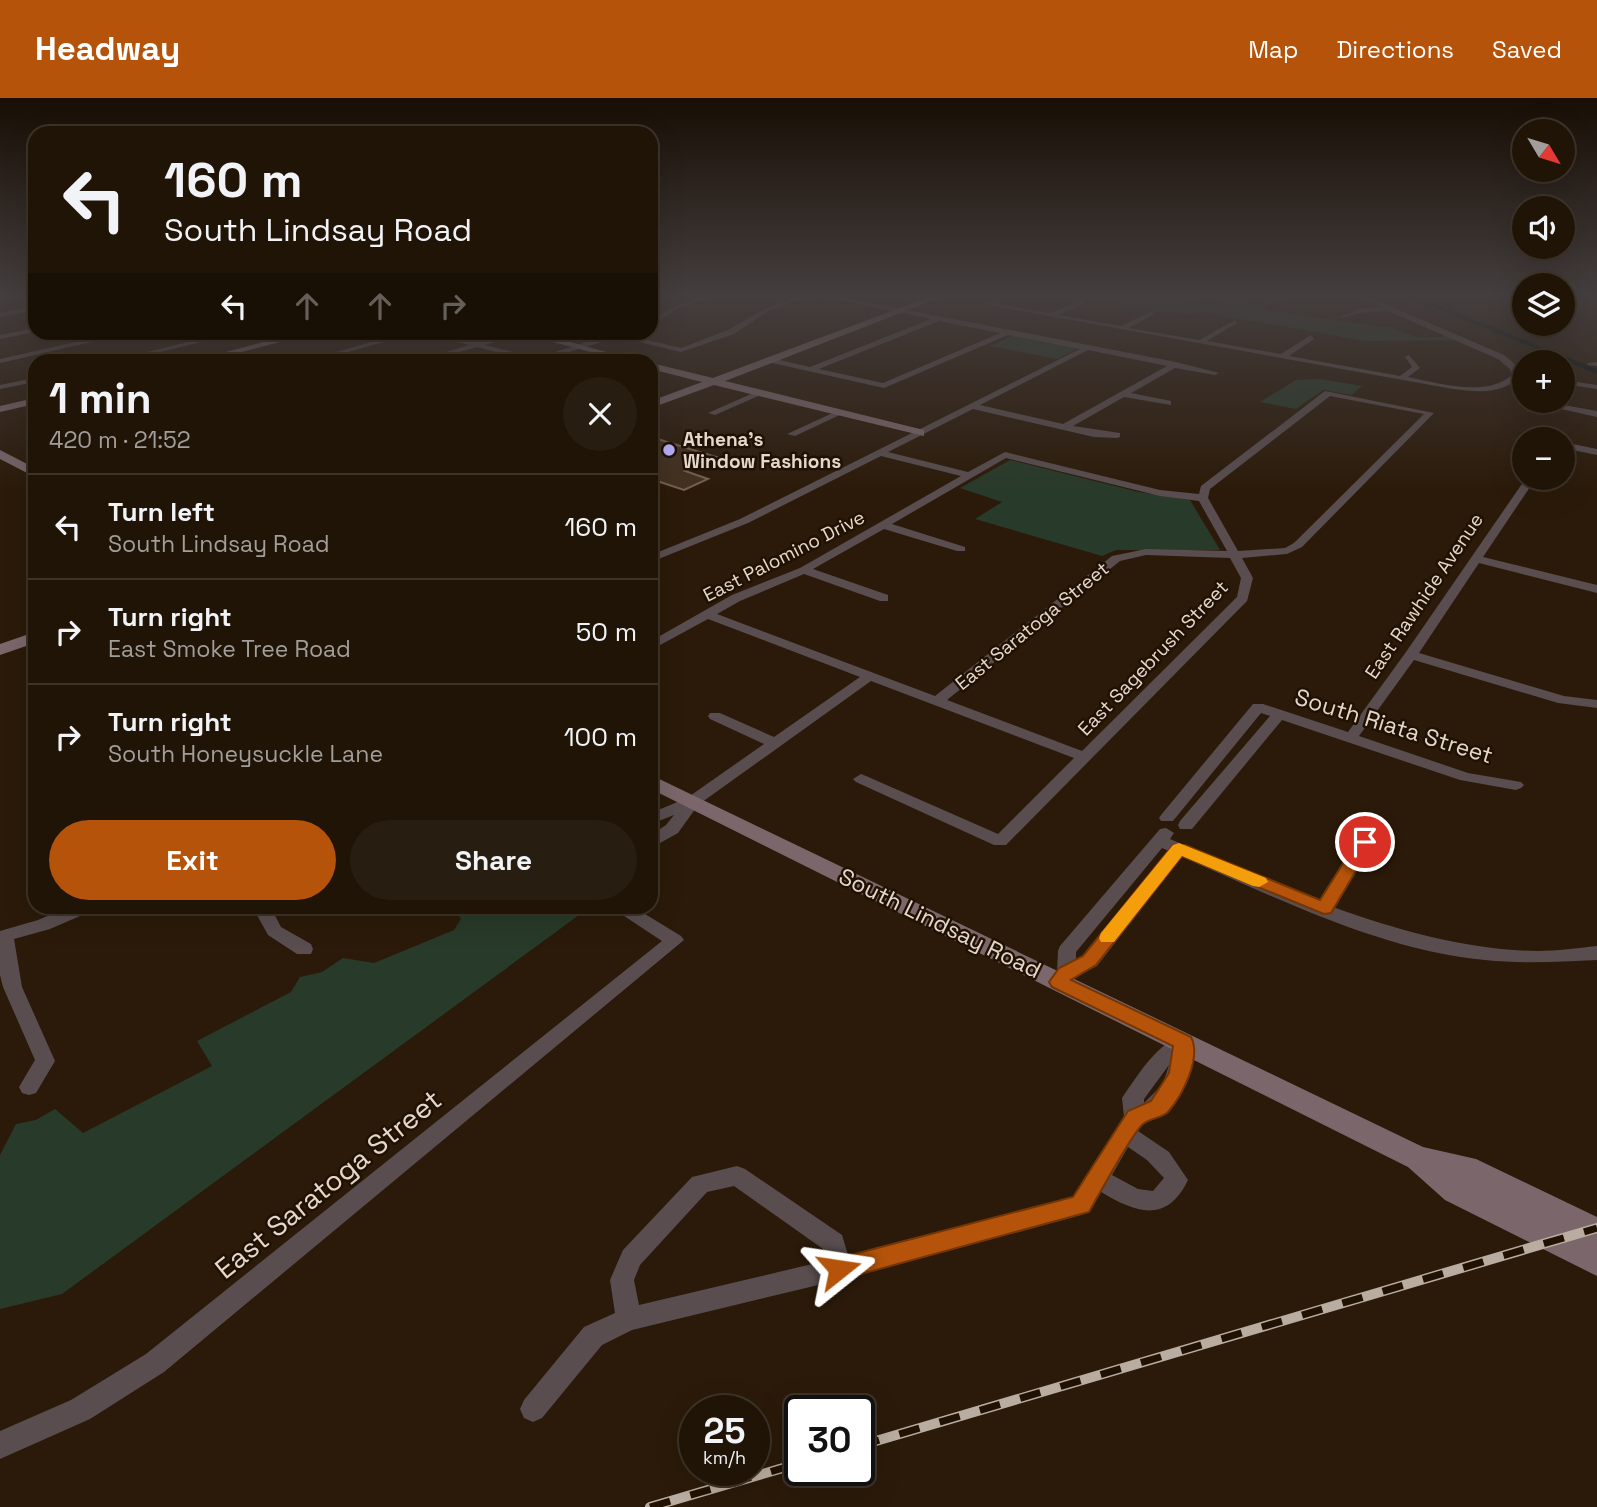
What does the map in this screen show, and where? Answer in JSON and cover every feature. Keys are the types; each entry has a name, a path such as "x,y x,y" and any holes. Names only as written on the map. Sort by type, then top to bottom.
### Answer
{"main road":[{"path":"658,402 759,361"},
{"path":"658,395 769,361"},
{"path":"658,368 920,433"},
{"path":"0,409 28,403"},
{"path":"0,454 28,468"},
{"path":"0,637 28,627"},
{"path":"0,650 28,640"},
{"name":"South Lindsay Road","path":"658,784 1062,977 1184,1043 1418,1158 1465,1168 1597,1232"},
{"name":"South Lindsay Road","path":"1418,1158 1456,1191 1597,1261"}],"street":[{"path":"774,361 884,386 942,361"},
{"path":"811,369 832,361"},
{"path":"658,556 744,521 1062,361"},
{"path":"1159,361 1215,373"},
{"path":"1302,361 1455,387 1489,387 1512,381"},
{"path":"1402,379 1416,368 1411,361"},
{"path":"1065,427 1176,364"},
{"path":"0,387 28,381"},
{"path":"1575,384 1597,387"},
{"path":"1489,387 1512,395"},
{"path":"712,413 761,393"},
{"name":"East Sagebrush Street","path":"862,779 1000,841 1243,598 1247,578 1234,555 1264,554 1298,545 1430,413 1328,393 1205,488 1203,498"},
{"path":"1123,394 1168,403"},
{"path":"972,406 1065,427 1117,435"},
{"path":"1575,409 1597,414"},
{"path":"792,434 840,413"},
{"path":"1575,447 1597,452"},
{"path":"882,453 968,475"},
{"name":"East Palomino Drive","path":"658,642 706,614 804,570 1005,455 1152,491 1203,498"},
{"name":"East Rawhide Avenue","path":"1351,738 1523,490"},
{"path":"1203,498 1234,555"},
{"path":"883,525 961,549"},
{"name":"East Saratoga Street","path":"937,701 1116,558 1146,552 1234,555"},
{"path":"1476,559 1597,589"},
{"path":"804,570 884,598"},
{"path":"706,614 1084,757"},
{"path":"1411,655 1563,700 1593,703"},
{"path":"658,816 693,801 871,676"},
{"name":"South Riata Street","path":"1216,756 1258,707 1465,777 1516,785"},
{"path":"1164,830 1180,834 1186,831 1186,825 1279,714"},
{"path":"715,716 775,743"},
{"path":"1062,977 1067,951 1164,830 1216,756 1237,764"},
{"path":"1198,778 1219,786"},
{"path":"658,838 672,829 693,801"},
{"path":"1164,830 1179,849 1418,944 1478,956 1553,960 1597,953"},
{"path":"1324,908 1365,842"},
{"path":"1062,977 1090,961 1179,849"},
{"path":"29,1087 45,1061 15,1001 5,968 2,937 44,925 69,914"},
{"path":"265,914 274,931 304,948"},
{"name":"East Saratoga Street","path":"0,1445 47,1428 100,1401 155,1363 676,940 632,914"},
{"path":"533,1409 593,1336 629,1319 839,1269 1081,1205 1130,1126 1159,1107 1180,1074 1184,1043"},
{"path":"1098,1179 1137,1200 1157,1203 1168,1197 1177,1180 1169,1163 1130,1126"},
{"path":"629,1319 622,1280 631,1258 699,1184 713,1179 737,1176 834,1243 839,1269"}],"green space":[{"path":"1320,379 1362,386 1352,395 1323,390 1296,409 1260,402 1296,380"},
{"path":"1010,460 1139,492 1190,500 1220,550 1116,550 1102,556 975,519 1002,502 960,488"},
{"path":"458,914 580,914 62,1294 0,1309 0,1155 16,1124 36,1120 55,1109 83,1133 212,1066 197,1041 291,992 300,977 322,972 343,958 374,963 454,930 461,919"}],"building":[{"path":"658,439 716,457 685,471 708,479 684,490 658,481"}],"waterway":[{"path":"1569,361 1597,372"}],"railway":[{"path":"875,1441 1597,1228"},
{"path":"650,1507 784,1468"}],"slow traffic":[{"path":"1108,938 1179,849 1259,882"}],"place":[{"name":"Athena's Window Fashions","path":"669,450"}],"route":[{"path":"839,1269 1081,1205 1135,1118 1159,1107 1180,1074 1184,1043 1059,982 1066,973 1090,961 1179,849 1324,908 1365,842"}]}
